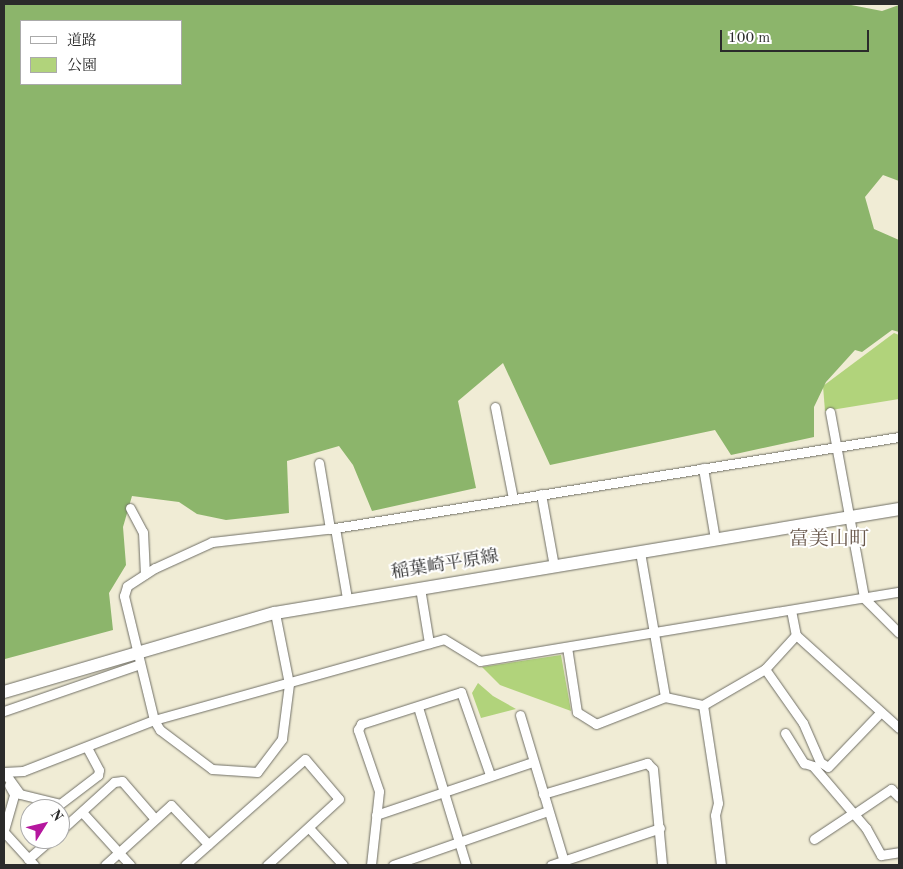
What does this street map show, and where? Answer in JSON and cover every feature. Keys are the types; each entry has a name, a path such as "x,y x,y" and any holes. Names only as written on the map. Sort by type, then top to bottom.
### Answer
{"main road":[{"name":"稲葉崎平原線","path":"4,692 275,613 347,598 420,588 899,509"}],"street":[{"path":"495,407 514,499"},
{"path":"830,412 864,598 899,633"},
{"path":"275,613 289,684 282,740 257,772 212,769 160,730 154,720 124,596 127,586 145,574 212,542 332,528 899,437"},
{"path":"319,463 347,598"},
{"path":"703,468 715,539"},
{"path":"542,494 554,566"},
{"path":"130,508 143,532 145,574"},
{"path":"640,552 665,697"},
{"path":"420,588 429,643"},
{"path":"4,772 24,771 154,720 289,684 444,638 480,661 899,592"},
{"path":"791,610 796,635 899,728"},
{"path":"567,647 577,712 596,724 665,697 703,705 765,668 796,635"},
{"path":"4,711 140,664"},
{"path":"765,668 803,723 820,762 828,767 881,712"},
{"path":"371,865 379,791 358,730 361,724 465,694 490,775"},
{"path":"703,705 718,803 721,865"},
{"path":"418,707 466,865"},
{"path":"520,715 564,863"},
{"path":"785,733 804,763 813,766 854,813 881,856 899,852"},
{"path":"42,849 31,862 4,831 14,794 4,772 20,794 60,804 98,775 99,770 86,747"},
{"path":"185,865 257,805 302,759 339,796 308,828 267,865"},
{"path":"376,815 490,775 534,762"},
{"path":"543,794 647,763 653,769 662,865"},
{"path":"70,822 114,782 122,781 155,819"},
{"path":"814,839 891,789 899,797"},
{"path":"105,865 155,819 174,806 208,844"},
{"path":"394,865 548,811"},
{"path":"82,812 130,865"},
{"path":"308,828 343,865"},
{"path":"551,865 564,863 660,828"}],"green space":[{"path":"4,4 846,4 882,11 899,5 899,181 883,175 865,197 874,229 899,240 899,332 892,330 862,352 855,350 826,382 814,407 814,437 731,455 715,430 550,465 503,363 458,401 476,488 372,511 353,465 339,446 287,461 289,513 226,520 197,514 179,502 132,496 123,527 126,565 109,593 113,630 5,659"},
{"path":"894,333 899,335 899,399 825,411 823,386"},
{"path":"561,655 571,711 500,685 482,667"},
{"path":"478,683 493,696 516,709 481,718 472,693"}],"district":[{"name":"富美山町","path":"829,540"}]}
